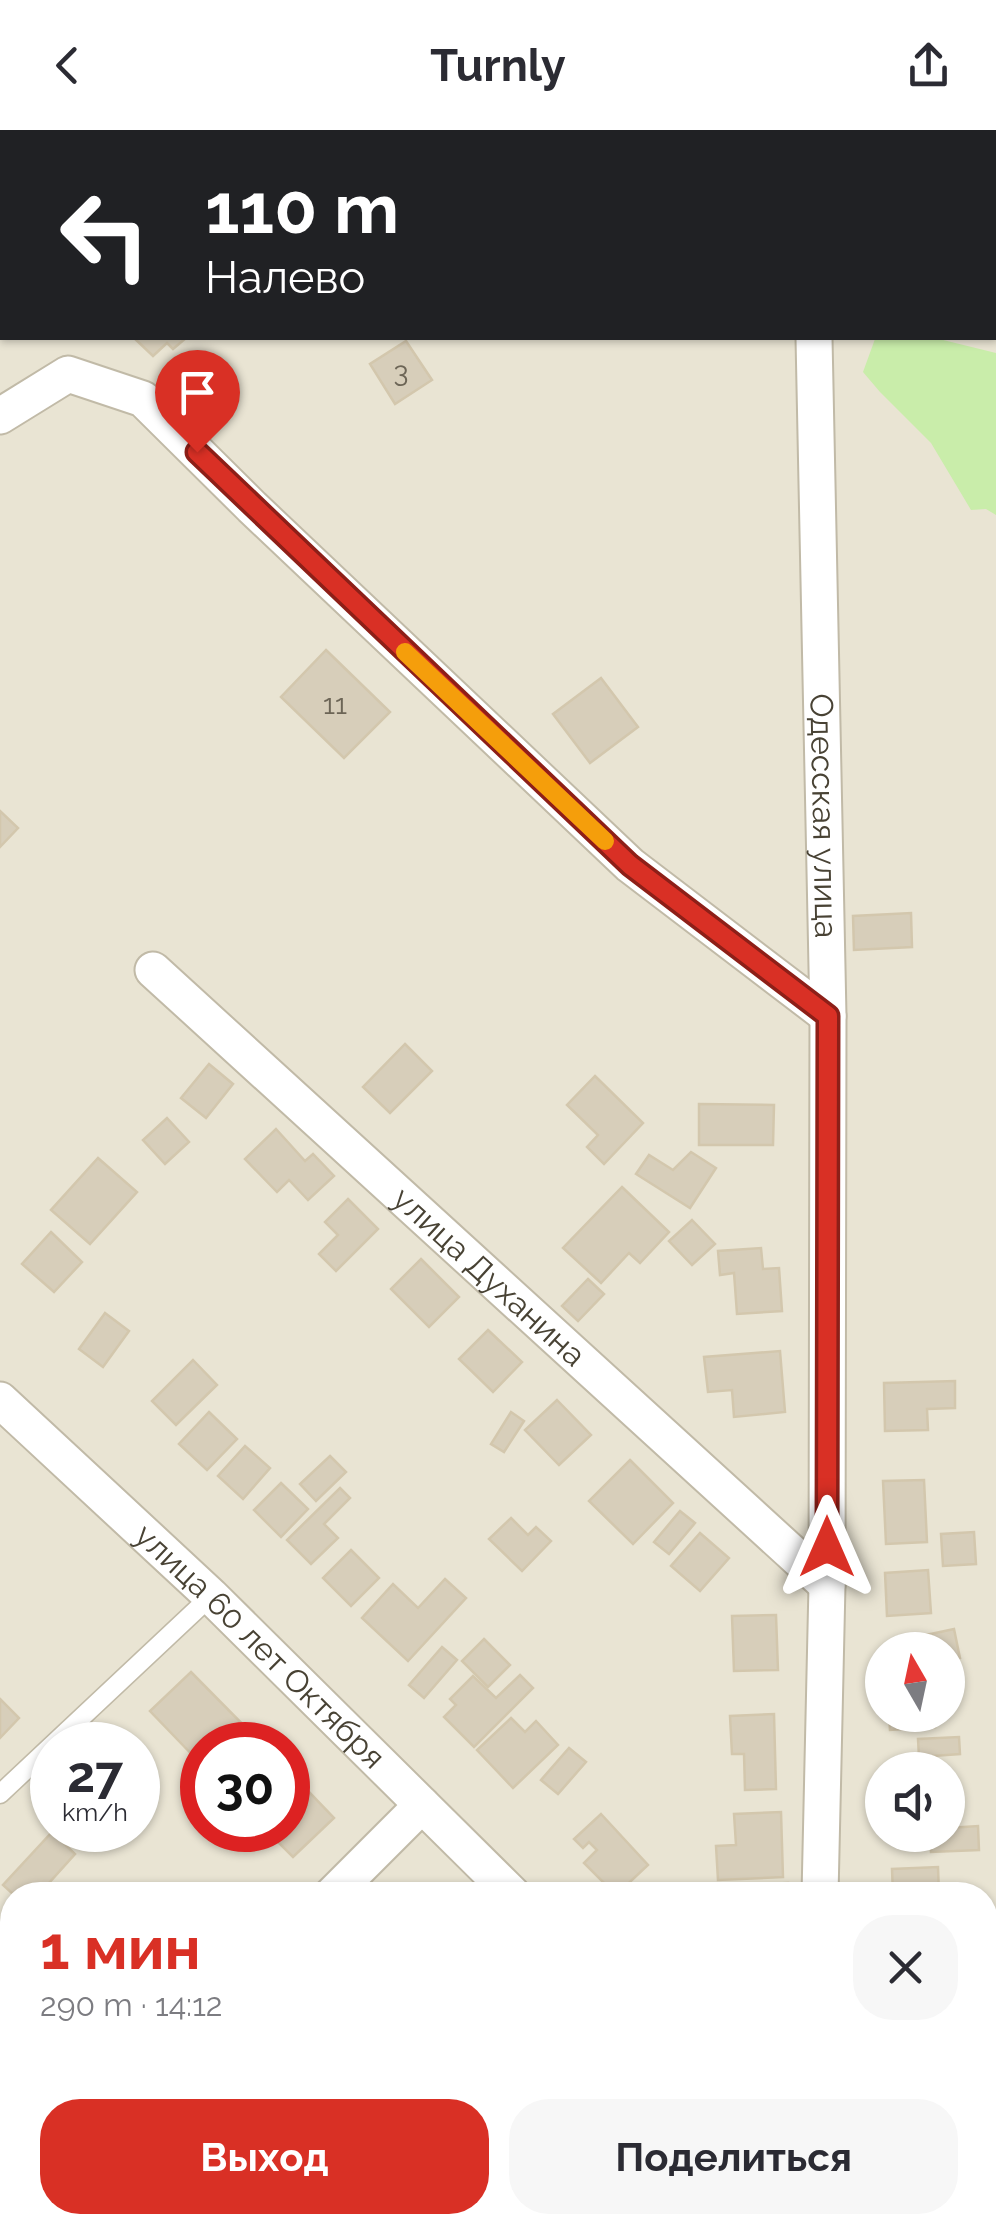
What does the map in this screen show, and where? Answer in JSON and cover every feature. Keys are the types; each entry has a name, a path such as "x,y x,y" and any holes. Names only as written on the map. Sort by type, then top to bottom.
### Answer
{"street":[{"name":"Одесская улица","path":"814,340 828,1016 826,1585 820,1882"},
{"path":"0,416 68,374 142,399 630,865 828,1016"},
{"name":"улица Духанина","path":"153,970 826,1585"},
{"name":"улица 60 лет Октября","path":"0,1400 211,1596 500,1882"},
{"path":"345,1882 422,1805"}],"lane":[{"path":"0,1794 211,1596"}],"shaded area":[{"path":"0,340 996,340 996,1882 0,1882"}],"green space":[{"path":"875,340 943,340 996,353 996,515 986,509 971,510 931,443 863,372"}],"building":[{"path":"136,340 184,340 173,349 167,343 153,356"},
{"path":"406,341 432,380 395,404 370,364"},
{"path":"326,650 390,712 344,758 281,697"},
{"path":"601,678 638,727 590,763 553,714"},
{"path":"0,811 18,828 0,847"},
{"path":"911,913 912,947 854,950 853,916"},
{"path":"405,1044 432,1071 390,1113 363,1087"},
{"path":"209,1064 233,1084 206,1118 181,1098"},
{"path":"595,1076 643,1123 604,1164 587,1147 598,1135 567,1105"},
{"path":"699,1104 774,1105 773,1145 699,1145"},
{"path":"167,1118 189,1142 165,1164 143,1140"},
{"path":"276,1129 305,1161 313,1154 334,1176 308,1200 289,1180 277,1192 245,1159"},
{"path":"691,1152 716,1168 690,1208 636,1174 649,1155 673,1170"},
{"path":"98,1158 137,1192 90,1244 51,1210"},
{"path":"622,1187 669,1232 640,1263 629,1253 601,1283 563,1248"},
{"path":"348,1199 378,1229 336,1271 319,1254 338,1235 325,1222"},
{"path":"692,1220 715,1244 692,1265 669,1241"},
{"path":"51,1232 82,1262 54,1292 22,1264"},
{"path":"761,1248 763,1269 779,1268 782,1311 737,1314 734,1273 720,1275 718,1251"},
{"path":"421,1259 459,1297 429,1327 391,1289"},
{"path":"588,1279 604,1294 578,1321 562,1306"},
{"path":"105,1313 129,1331 103,1367 79,1349"},
{"path":"488,1330 522,1362 493,1392 459,1359"},
{"path":"780,1351 785,1412 734,1417 732,1390 708,1392 704,1357"},
{"path":"193,1360 217,1385 176,1425 152,1401"},
{"path":"955,1381 955,1408 927,1409 928,1430 885,1431 884,1383"},
{"path":"557,1400 591,1435 559,1465 525,1430"},
{"path":"209,1412 237,1439 207,1470 179,1444"},
{"path":"511,1412 524,1421 504,1452 491,1444"},
{"path":"245,1446 270,1468 243,1499 218,1476"},
{"path":"330,1456 346,1472 316,1501 300,1484"},
{"path":"630,1460 673,1503 633,1544 589,1501"},
{"path":"924,1480 927,1542 886,1544 883,1481"},
{"path":"281,1483 308,1509 281,1537 254,1510"},
{"path":"340,1488 350,1498 324,1524 338,1538 311,1564 287,1540"},
{"path":"680,1511 695,1523 669,1554 654,1542"},
{"path":"511,1518 528,1535 536,1527 551,1541 522,1571 489,1539"},
{"path":"974,1532 976,1564 943,1566 941,1534"},
{"path":"700,1533 729,1558 700,1591 671,1566"},
{"path":"351,1550 379,1578 351,1606 323,1578"},
{"path":"928,1570 931,1613 887,1616 885,1573"},
{"path":"445,1579 466,1598 408,1661 362,1618 393,1584 418,1608"},
{"path":"776,1615 778,1670 734,1671 732,1616"},
{"path":"484,1639 510,1665 488,1687 462,1661"},
{"path":"442,1647 457,1660 424,1698 409,1685"},
{"path":"191,1672 240,1722 180,1722 180,1742 150,1711"},
{"path":"520,1675 533,1688 474,1747 444,1717 456,1705 450,1699 473,1676 496,1698"},
{"path":"0,1699 19,1718 0,1738"},
{"path":"774,1714 776,1789 745,1790 744,1754 732,1754 730,1716"},
{"path":"511,1718 525,1732 536,1721 558,1745 513,1788 477,1750"},
{"path":"959,1737 960,1752 919,1752 918,1739"},
{"path":"569,1748 586,1762 558,1794 541,1780"},
{"path":"310,1793 334,1818 310,1841"},
{"path":"781,1812 783,1877 718,1880 716,1846 736,1845 734,1814"},
{"path":"601,1814 648,1865 630,1882 603,1882 584,1863 597,1850 589,1842 583,1848 574,1839"},
{"path":"978,1826 979,1850 965,1851 965,1827"},
{"path":"34,1852 73,1852 50,1882 6,1882"},
{"path":"938,1867 939,1882 892,1882 892,1869"}],"slow traffic":[{"path":"405,652 605,841"}],"route":[{"path":"197,452 630,865 828,1016 827,1547"}]}
